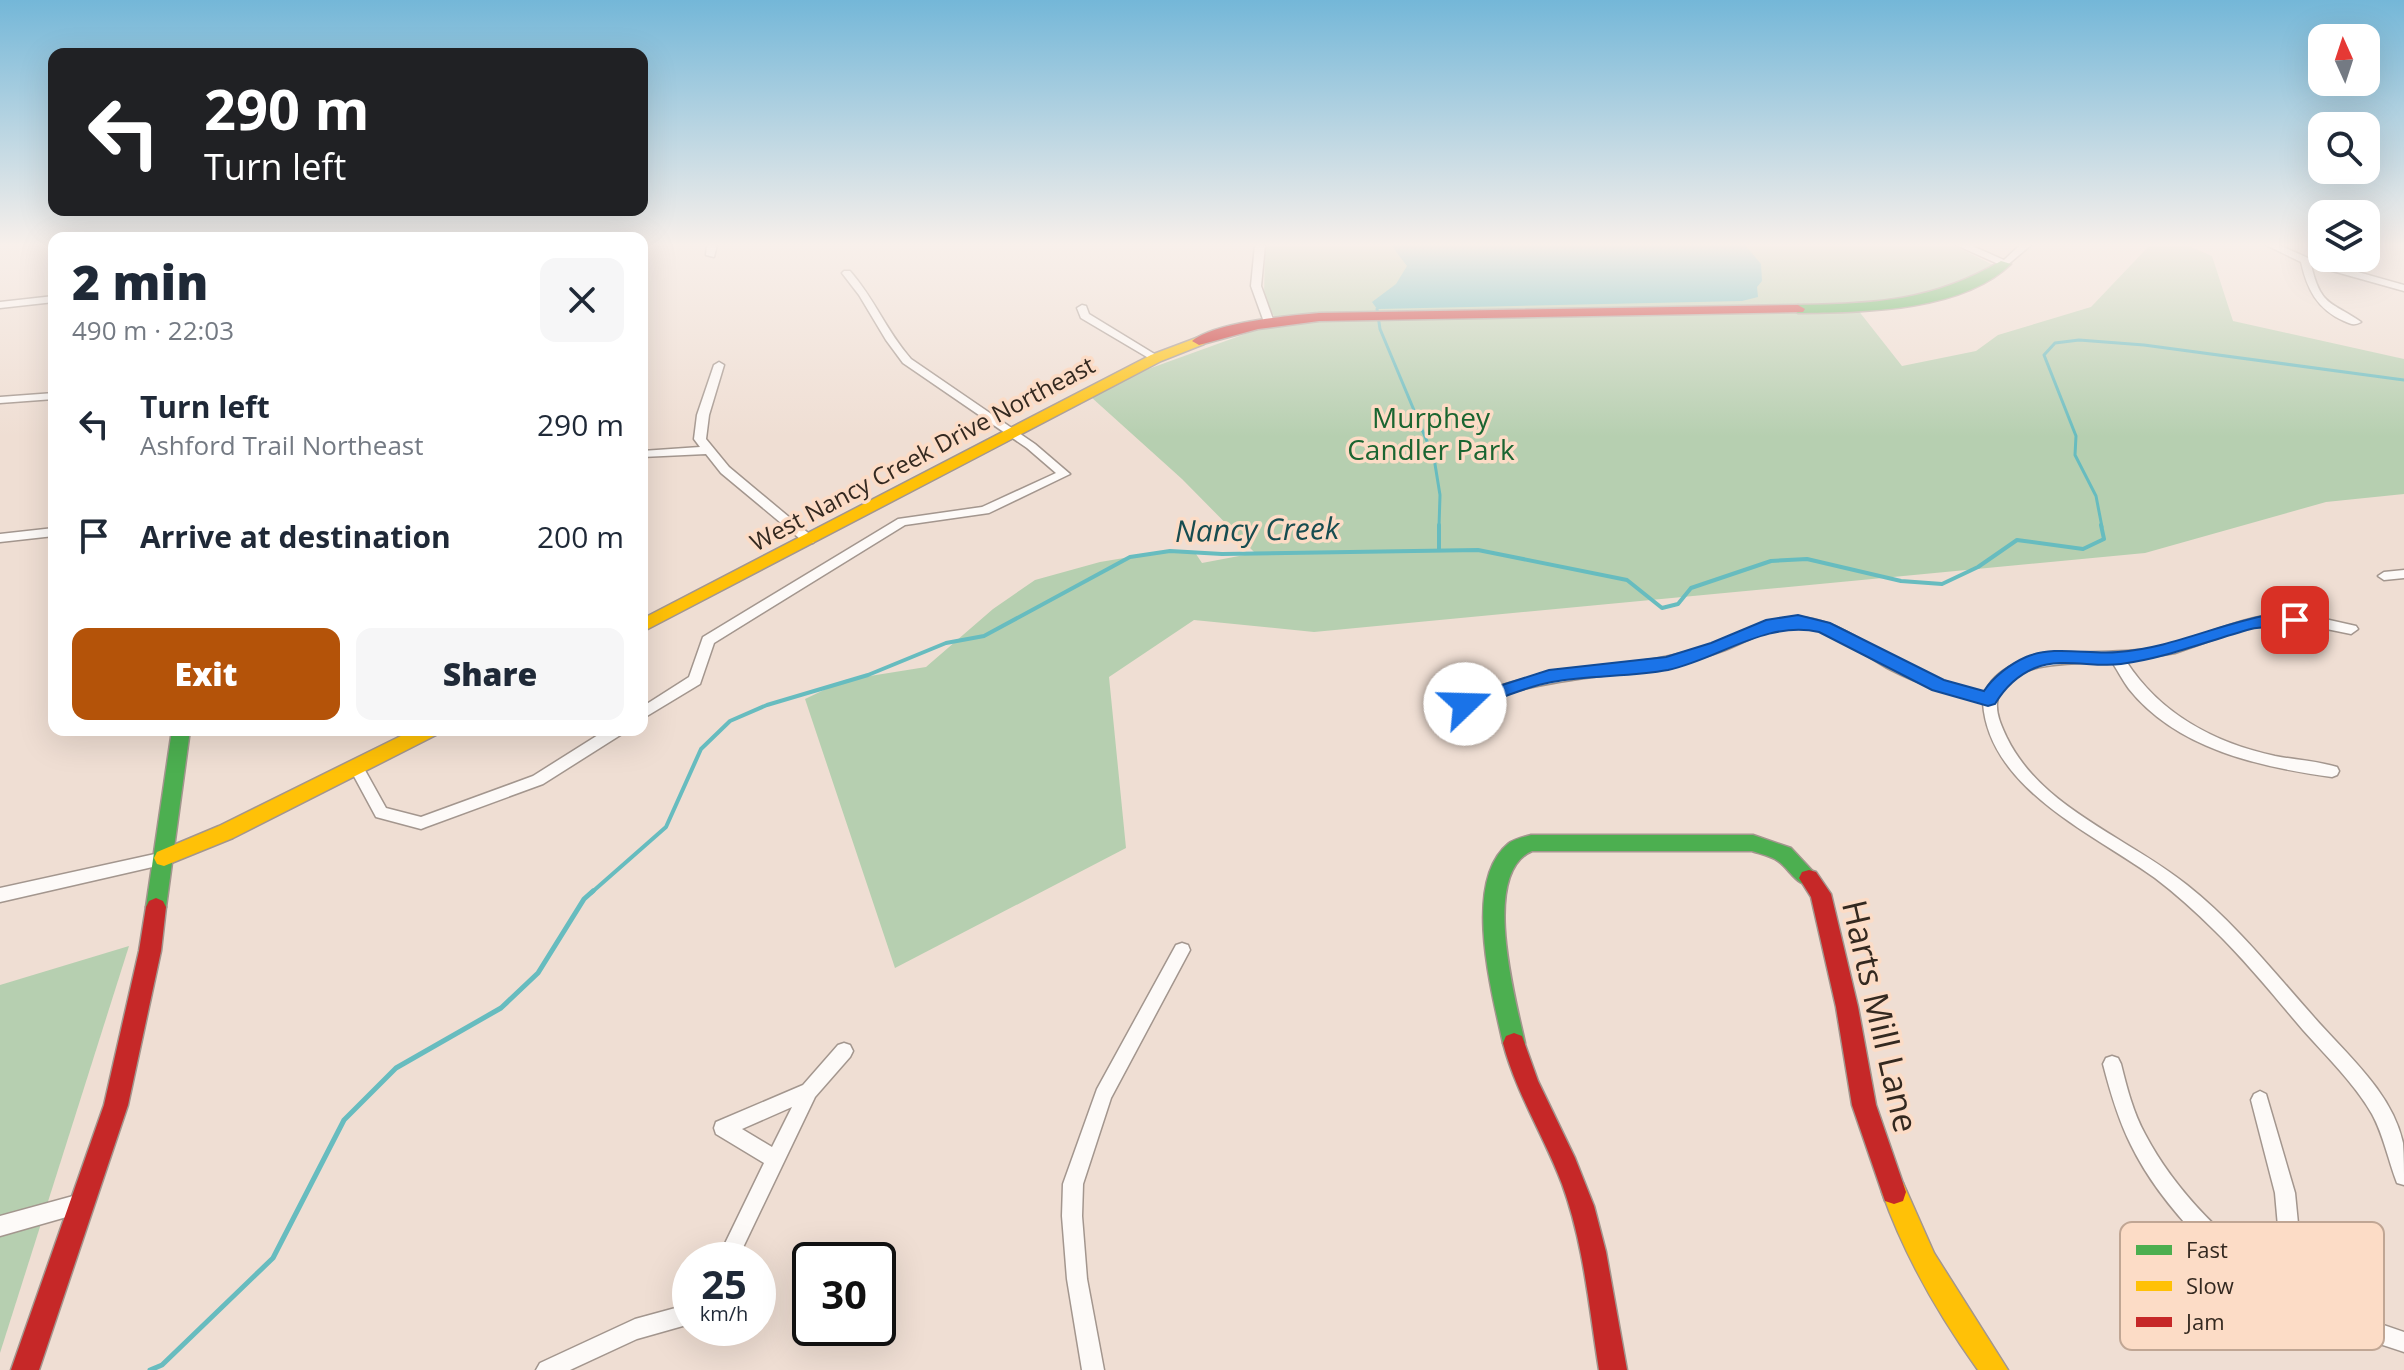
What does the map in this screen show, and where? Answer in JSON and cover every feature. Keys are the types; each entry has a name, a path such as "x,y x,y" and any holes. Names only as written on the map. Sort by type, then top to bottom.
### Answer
{"street":[{"path":"648,710 695,680 708,640 902,522 985,510 1064,474 1011,432 921,373 896,349 874,309"},
{"path":"1082,309 1085,316 1156,358"},
{"path":"1264,309 1269,322"},
{"name":"West Nancy Creek Drive Northeast","path":"648,623 1011,432 1156,358 1208,336 1269,322 1363,316 1808,309"},
{"path":"2329,309 2336,315 2356,322"},
{"path":"719,365 703,415 700,439 725,470 809,540"},
{"path":"0,400 48,396"},
{"path":"648,454 710,450"},
{"path":"0,538 48,533"},
{"path":"2384,576 2404,574"},
{"path":"2351,629 2279,619 2234,627 2174,649 2117,659 2072,657 2032,662 1997,684 1988,699 1993,725 2010,757 2031,782 2072,817 2162,874 2260,967 2352,1073 2378,1108 2396,1148 2404,1176"},
{"path":"1465,704 1549,676 1667,663 1718,647 1772,624 1798,621 1824,627 1938,685 1988,699"},
{"path":"2117,659 2144,698 2190,730 2274,763 2332,771"},
{"path":"25,1370 116,1105 150,951 180,736"},
{"path":"0,895 164,858 226,832 417,736"},
{"path":"356,767 381,813 421,823 538,780 608,736"},
{"name":"Harts Mill Lane","path":"1613,1370 1589,1241 1574,1183 1530,1094 1516,1052 1497,964 1494,896 1502,868 1513,851 1531,843 1753,843 1784,854 1805,872 1821,894 1847,1007 1864,1105 1897,1202 1919,1256 1958,1321 1994,1370"},
{"path":"1093,1370 1077,1279 1073,1184 1103,1095 1182,950"},
{"path":"736,1242 809,1091 844,1051"},
{"path":"2112,1064 2139,1142 2200,1222"},
{"path":"776,1160 723,1128 809,1091"},
{"path":"2260,1100 2285,1193 2288,1222"},
{"path":"0,1226 84,1203"},
{"path":"547,1370 635,1329 672,1319"},
{"path":"2384,1334 2404,1342"}],"green space":[{"name":"Murphey Candler Park","path":"1269,309 1857,309 1902,366 1976,351 1998,335 2085,309 2229,309 2233,321 2404,359 2404,494 2326,502 2145,553 1314,632 1194,620 1109,677 1126,848 895,968 805,699 845,680 926,667 993,609 1035,580 1100,562 1172,550 1194,551 1202,563 1255,553 1182,479 1091,397 1140,372 1278,322"},
{"path":"129,946 0,1353 0,985"}],"waterway":[{"path":"1377,309 1380,329 1434,458 1440,495 1439,527"},
{"name":"Nancy Creek","path":"2102,527 2096,496 2075,455 2076,436 2044,355 2055,343 2079,340 2144,345 2404,380"},
{"name":"Nancy Creek","path":"591,893 666,827 701,749 730,721 767,705 868,675 946,643 984,636 1130,557 1170,551 1222,554 1478,550 1627,580 1662,608 1678,604 1691,588 1771,561 1807,559 1901,581 1942,584 1978,567 2017,540 2083,549 2104,539 2101,525"},
{"path":"1439,527 1439,550"},
{"name":"Nancy Creek","path":"150,1370 162,1365 273,1258 344,1120 396,1068 501,1008 538,973 584,899 593,891"}],"traffic: fast":[{"path":"156,907 180,736"},
{"path":"1514,1043 1499,972 1494,914 1502,866 1518,848 1531,843 1753,843 1784,854 1809,878"}],"traffic: slow":[{"path":"648,623 1156,358 1199,341"},
{"path":"164,858 226,832 417,736"},
{"path":"1894,1192 1913,1240 1937,1285 1994,1370"}],"traffic: jam":[{"path":"1199,341 1228,331 1319,317 1798,309"},
{"path":"1809,878 1821,894 1847,1007 1864,1105 1894,1192"},
{"path":"25,1370 116,1105 150,951 156,907"},
{"path":"1514,1043 1526,1081 1567,1166 1582,1206 1613,1370"}],"route":[{"path":"1465,704 1481,696 1549,676 1667,663 1718,647 1772,624 1798,621 1824,627 1899,668 1938,685 1988,699 1997,684 2032,662 2072,657 2117,659 2141,652 2174,649 2251,623 2295,620"}]}
